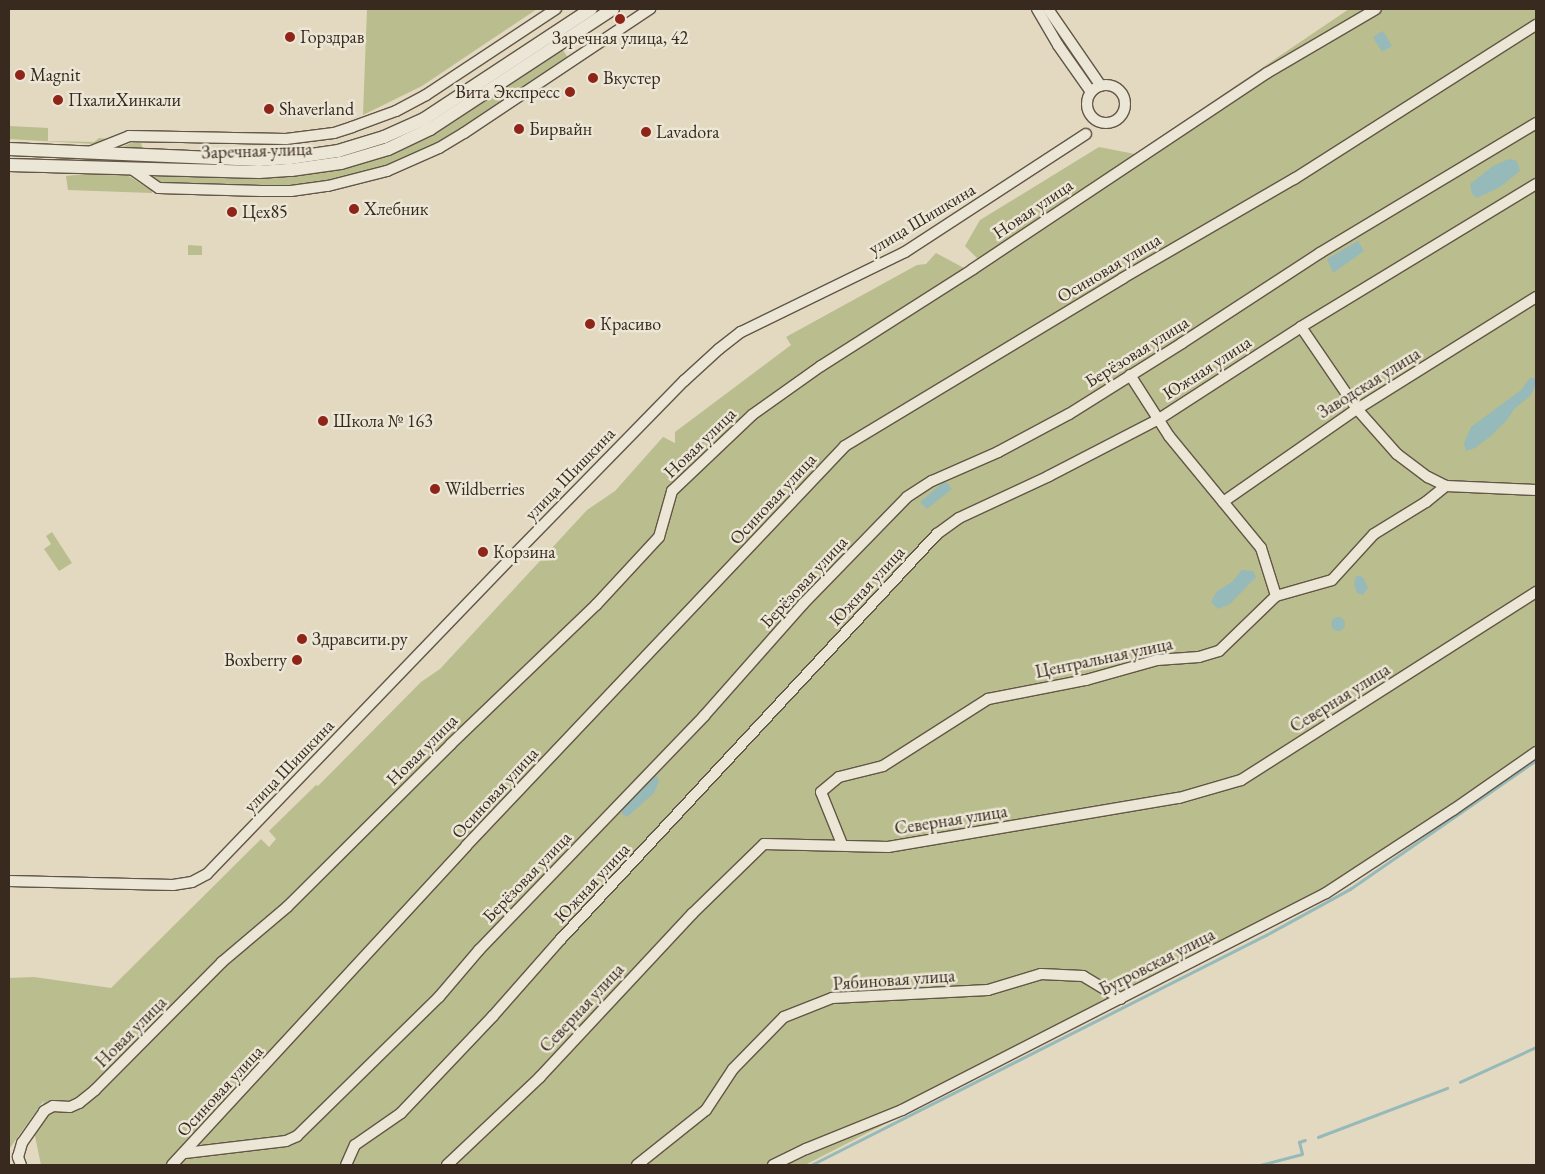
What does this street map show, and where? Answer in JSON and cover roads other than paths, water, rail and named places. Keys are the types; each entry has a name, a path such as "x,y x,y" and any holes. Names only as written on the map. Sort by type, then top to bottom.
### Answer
{"street":[{"path":"91,152 129,136 286,139 334,133 396,111 426,95 556,9"},
{"name":"Заречная улица","path":"9,149 259,160 315,156 363,145 403,129 439,110 591,9"},
{"name":"Заречная улица","path":"9,165 259,172 317,168 367,156 408,140 437,125 613,9"},
{"path":"129,168 159,188 261,191 291,191 328,186 386,171 439,148 464,133 650,9"},
{"path":"1037,9 1058,45 1091,92"},
{"path":"1048,9 1101,86"},
{"name":"Новая улица","path":"21,1165 18,1157 22,1143 44,1111 53,1106 70,1107 79,1103 95,1090 222,962 287,907 451,744 596,605 659,537 672,491 752,415 821,366 981,263 1260,78 1376,9"},
{"name":"Осиновая улица","path":"172,1165 466,846 845,446 1123,278 1294,179 1536,25"},
{"path":"1101,86 1114,87 1123,96 1124,109 1116,119 1104,122 1092,116 1087,104 1091,92 1101,86"},
{"name":"Берёзовая улица","path":"185,1153 286,1141 297,1136 439,997 479,950 704,716 803,604 907,497 932,481 998,452 1069,414 1320,253 1536,123"},
{"name":"улица Шишкина","path":"9,881 173,885 192,882 207,874 511,558 678,388 719,349 741,332 905,252 1086,134"},
{"name":"Южная улица","path":"346,1165 355,1145 401,1113 480,1030 561,939 937,534 958,518 1049,476 1159,419 1301,327 1536,184"},
{"name":"Заводская улица","path":"1223,502 1357,409 1536,298"},
{"path":"1301,327 1357,409 1398,454 1428,478 1446,486 1536,490"},
{"path":"1130,375 1169,436 1200,477 1261,548 1276,596"},
{"name":"Центральная улица","path":"842,844 822,792 839,777 883,766 988,699 1086,680 1157,660 1199,657 1219,651 1276,596 1332,580 1374,534 1426,502 1446,486"},
{"name":"Северная улица","path":"447,1165 560,1057 692,914 764,844 842,844 888,847 1179,798 1241,780 1536,592"},
{"name":"Бугровская улица","path":"773,1165 806,1149 902,1110 1326,893 1453,810 1536,752"},
{"name":"Рябиновая улица","path":"637,1165 706,1110 733,1069 784,1017 832,998 988,990 1041,974 1082,976 1121,999"}],"water":[{"path":"1383,31 1392,46 1382,52 1373,37"},
{"path":"1509,159 1517,161 1520,171 1500,187 1477,198 1472,194 1470,184 1493,166"},
{"path":"1358,241 1364,251 1333,273 1327,259"},
{"path":"1530,378 1536,378 1536,385 1530,396 1515,408 1507,420 1491,436 1475,448 1466,451 1464,443 1471,427 1521,390"},
{"path":"945,481 952,489 927,509 920,502"},
{"path":"1242,570 1253,571 1256,577 1230,604 1218,609 1211,602 1217,591 1232,582"},
{"path":"1356,576 1363,577 1368,588 1363,595 1357,593 1354,584"},
{"path":"1338,617 1343,619 1345,624 1343,629 1338,631 1333,629 1331,624 1333,619"},
{"path":"652,775 657,776 659,781 654,793 627,817 622,814 622,807"}],"waterway":[{"path":"811,1165 1266,935 1350,889 1536,760"},
{"path":"1460,1082 1536,1047"},
{"path":"1318,1137 1447,1088"},
{"path":"1260,1165 1302,1154 1299,1142 1305,1140"}],"place":[{"name":"Заречная улица, 42","path":"620,19"},
{"name":"Горздрав","path":"290,37"},
{"name":"Magnit","path":"20,75"},
{"name":"Вкустер","path":"593,78"},
{"name":"Вита Экспресс","path":"570,92"},
{"name":"ПхалиХинкали","path":"58,100"},
{"name":"Shaverland","path":"269,109"},
{"name":"Бирвайн","path":"519,129"},
{"name":"Lavadora","path":"646,132"},
{"name":"Хлебник","path":"354,209"},
{"name":"Цех85","path":"232,212"},
{"name":"Красиво","path":"590,324"},
{"name":"Школа № 163","path":"323,421"},
{"name":"Wildberries","path":"435,489"},
{"name":"Корзина","path":"483,552"},
{"name":"Здравсити.ру","path":"302,639"},
{"name":"Boxberry","path":"297,660"}]}
